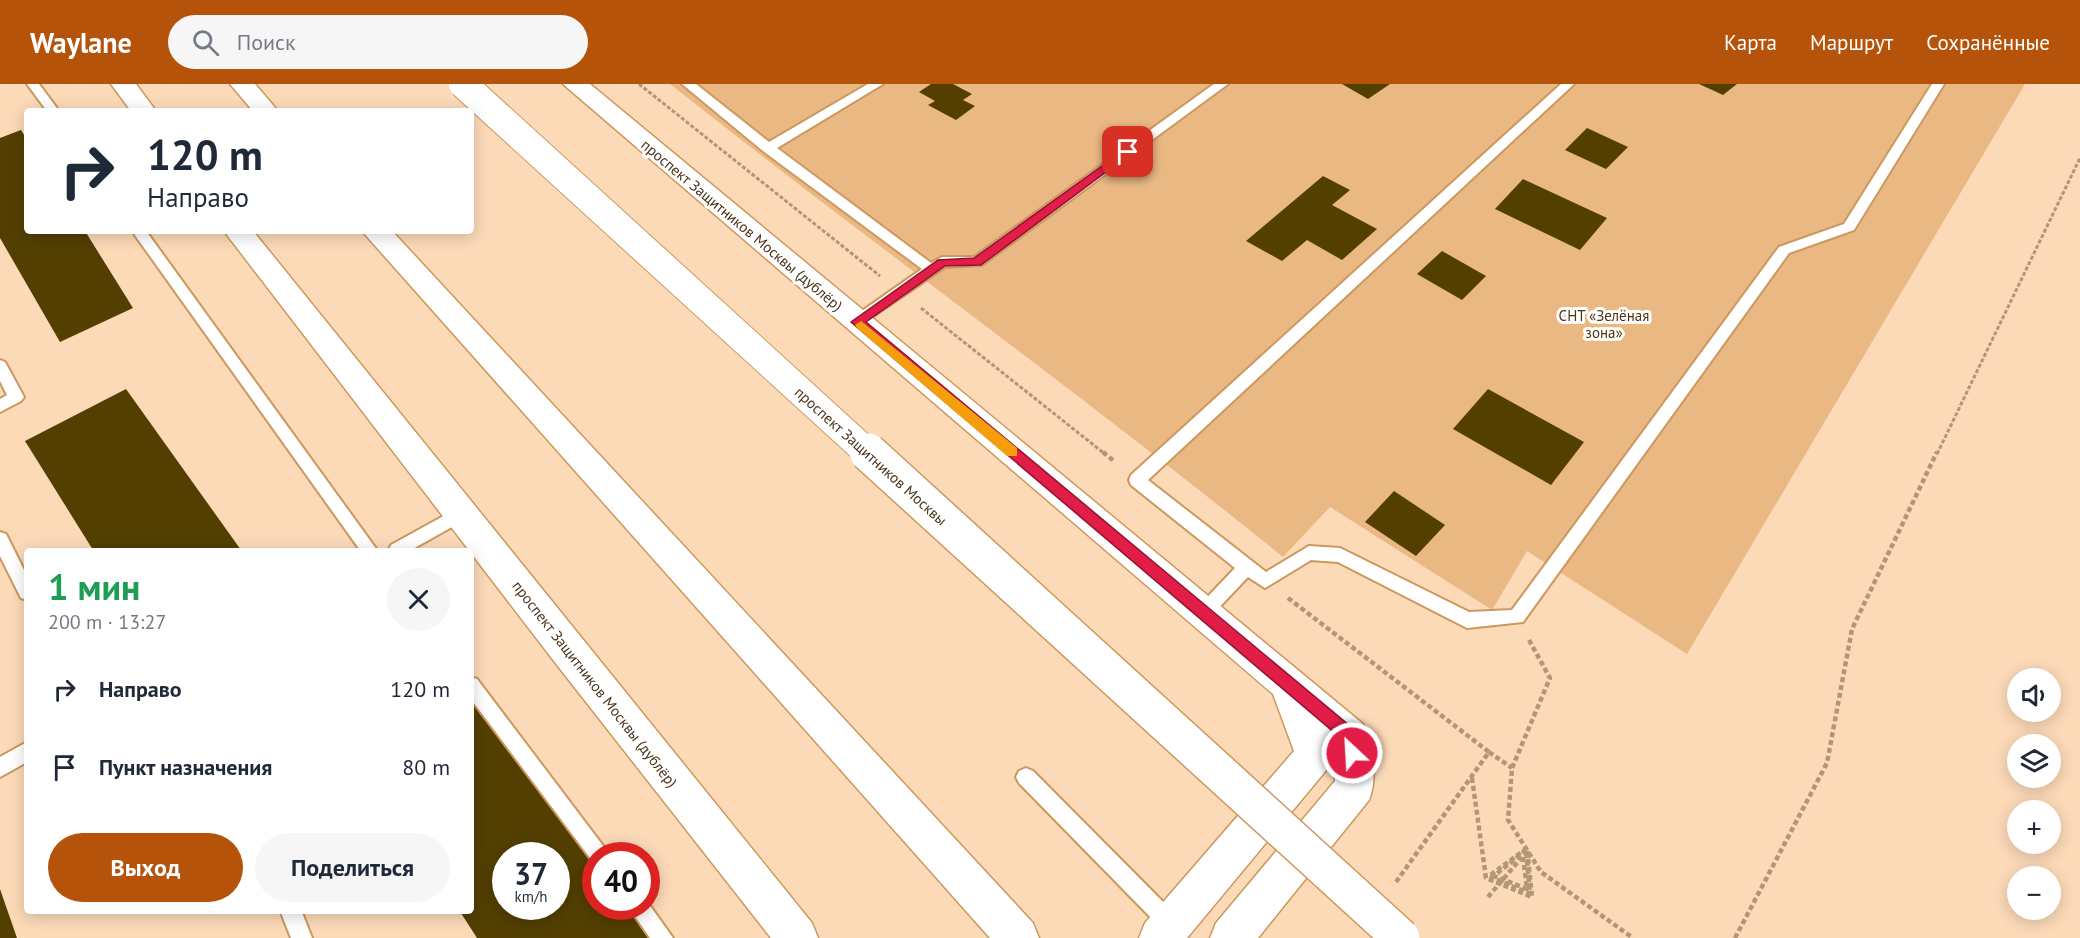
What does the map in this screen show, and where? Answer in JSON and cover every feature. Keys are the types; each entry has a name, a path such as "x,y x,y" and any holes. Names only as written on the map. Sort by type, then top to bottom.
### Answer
{"street":[{"path":"123,84 142,108"},
{"path":"242,84 263,108"},
{"name":"проспект Защитников Москвы","path":"463,84 1401,938"},
{"name":"проспект Защитников Москвы (дублёр)","path":"575,84 1350,736 1355,787 1231,938"},
{"name":"проспект Защитников Москвы (дублёр)","path":"240,234 797,938"},
{"path":"379,234 1018,938"},
{"path":"1166,931 1316,755 1288,685"}],"lane":[{"path":"33,84 51,108"},
{"path":"688,84 768,148 932,270"},
{"path":"768,148 877,84"},
{"path":"857,322 942,262 977,262 1222,84"},
{"path":"1568,84 1137,480 1265,581 1309,553 1340,555 1467,620 1517,616 1784,250 1849,227 1938,84"},
{"path":"141,234 368,548"},
{"path":"0,366 16,397 0,406"},
{"path":"400,548 460,514"},
{"path":"0,539 24,587"},
{"path":"1203,613 1247,567"},
{"path":"474,689 590,842"},
{"path":"0,768 24,754"},
{"path":"1026,777 1166,931"},
{"path":"292,914 302,938"},
{"path":"650,920 663,938"}],"path":[{"path":"639,84 1137,480"},
{"path":"1735,938 1827,763 1852,629 2080,158"},
{"path":"1265,581 1512,768"},
{"path":"1517,616 1550,678 1512,768 1508,820 1541,872 1633,938"},
{"path":"1389,891 1489,752"},
{"path":"1472,777 1486,878 1495,882 1504,886 1532,897 1527,848 1489,876 1499,880 1509,885 1530,894 1526,850 1494,876 1505,880 1516,884 1527,889 1523,856 1509,873 1502,881 1495,889 1488,897"}],"green space":[{"name":"СНТ «Зелёная зона»","path":"670,84 2025,84 1687,654 1527,551 1492,610 1330,507 1283,557 1131,437"}],"building":[{"path":"931,84 953,84 972,94 963,100 975,106 956,120 928,105 935,101 919,92"},
{"path":"1342,84 1390,84 1368,99"},
{"path":"1699,84 1737,84 1723,95"},
{"path":"1587,128 1628,147 1606,169 1565,150"},
{"path":"21,130 24,135 24,234 87,234 133,308 60,342 0,238 0,138"},
{"path":"1323,176 1350,190 1332,205 1377,229 1342,260 1307,240 1282,261 1246,241"},
{"path":"1523,179 1607,218 1580,250 1495,209"},
{"path":"1442,251 1486,276 1462,300 1417,274"},
{"path":"126,389 240,548 92,548 25,441"},
{"path":"1488,389 1584,442 1551,485 1453,429"},
{"path":"1394,491 1445,525 1416,556 1365,522"},
{"path":"474,702 582,845 582,920 638,920 652,938 477,938 462,914 474,914"},
{"path":"0,889 17,938 0,938"}],"slow traffic":[{"path":"861,325 1012,452"}],"route":[{"path":"1128,152 977,262 942,262 857,322 1350,736 1352,753"}]}
